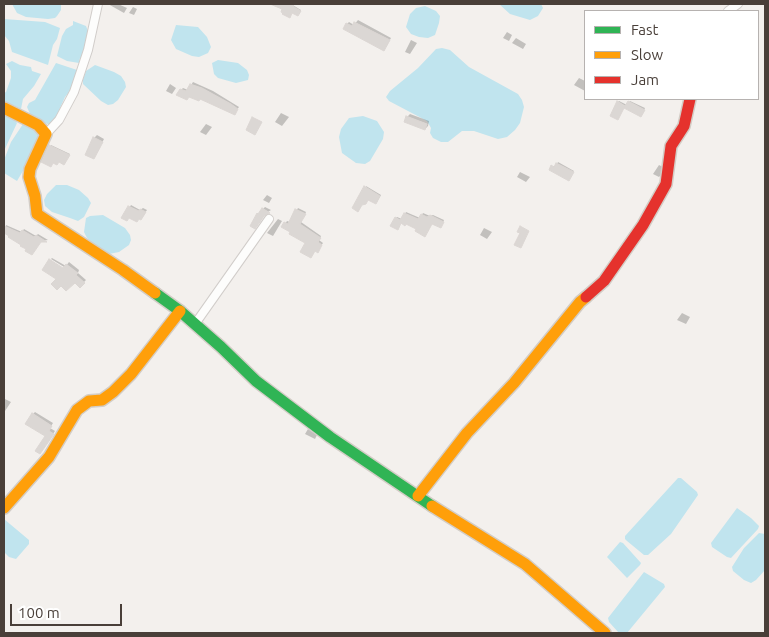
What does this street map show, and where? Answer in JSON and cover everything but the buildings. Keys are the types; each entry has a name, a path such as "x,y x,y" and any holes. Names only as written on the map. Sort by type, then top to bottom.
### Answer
{"street":[{"path":"98,4 88,50 74,92 59,120 46,134 30,169 28,177 35,196 37,214 123,270 180,311 256,381 330,437 443,514 525,564 605,633"},
{"path":"418,496 466,433 514,383 580,302 604,281 643,225 666,184 671,146 684,126 690,100"},
{"path":"4,108 38,125 46,134"},
{"path":"194,324 269,219"},
{"path":"4,508 48,457 77,410 89,400 102,400 113,392 131,374 180,311"}],"water":[{"path":"12,4 61,4 61,10 55,18 26,17 17,13"},
{"path":"499,4 541,4 543,8 538,16 530,20 510,14"},
{"path":"425,6 436,11 440,16 435,35 428,38 411,34 406,27 410,14 416,8"},
{"path":"4,19 45,22 60,28 48,65 12,52 9,41 4,35"},
{"path":"73,21 86,26 88,31 83,58 80,58 79,63 67,61 57,56 62,36 66,29 73,25"},
{"path":"176,25 198,27 207,37 211,47 208,53 199,57 176,49 171,40"},
{"path":"436,49 450,50 469,67 518,94 524,107 520,123 507,137 498,139 474,131 462,131 448,142 441,142 433,138 427,121 389,101 386,97 390,91 418,68"},
{"path":"218,60 238,63 247,70 248,80 236,83 218,78 214,74 212,63"},
{"path":"12,61 31,67 32,71 41,74 23,99 21,109 4,101 4,93 11,78 11,71 6,64"},
{"path":"56,63 80,71 71,90 65,97 55,123 50,125 30,114 27,107 29,103 35,100"},
{"path":"95,65 114,72 121,76 125,82 126,87 118,100 113,104 108,105 101,101 83,84 86,71"},
{"path":"4,114 14,119 17,123 4,151"},
{"path":"363,116 377,121 384,132 383,139 370,161 365,164 356,163 342,153 339,137 341,129 349,118"},
{"path":"25,121 42,131 33,154 17,181 4,173 4,160 11,142"},
{"path":"56,185 67,185 79,190 88,198 91,203 84,217 78,221 52,212 45,206 44,200 47,194"},
{"path":"103,215 125,228 130,235 129,245 119,252 109,254 101,250 87,238 84,232 86,218"},
{"path":"678,478 681,478 698,495 671,534 648,555 644,555 625,539 625,536"},
{"path":"737,508 759,526 731,558 712,547 711,543"},
{"path":"4,519 29,540 29,544 16,559 9,557 4,552"},
{"path":"759,533 765,534 765,570 751,583 733,571 732,567 744,548"},
{"path":"620,542 641,563 627,578 607,557"},
{"path":"644,572 664,584 665,587 627,633 619,633 609,622 608,618"}],"traffic: fast":[{"path":"155,293 180,311 256,381 330,437 432,506"}],"traffic: slow":[{"path":"4,108 38,125 46,134 30,169 29,177 35,196 37,214 155,293"},
{"path":"418,496 467,433 514,383 586,297"},
{"path":"4,508 49,457 77,410 89,401 102,400 113,392 131,374 180,311"},
{"path":"432,506 525,564 605,633"}],"traffic: jam":[{"path":"586,297 604,281 643,225 666,184 671,146 684,126 690,100"}]}
